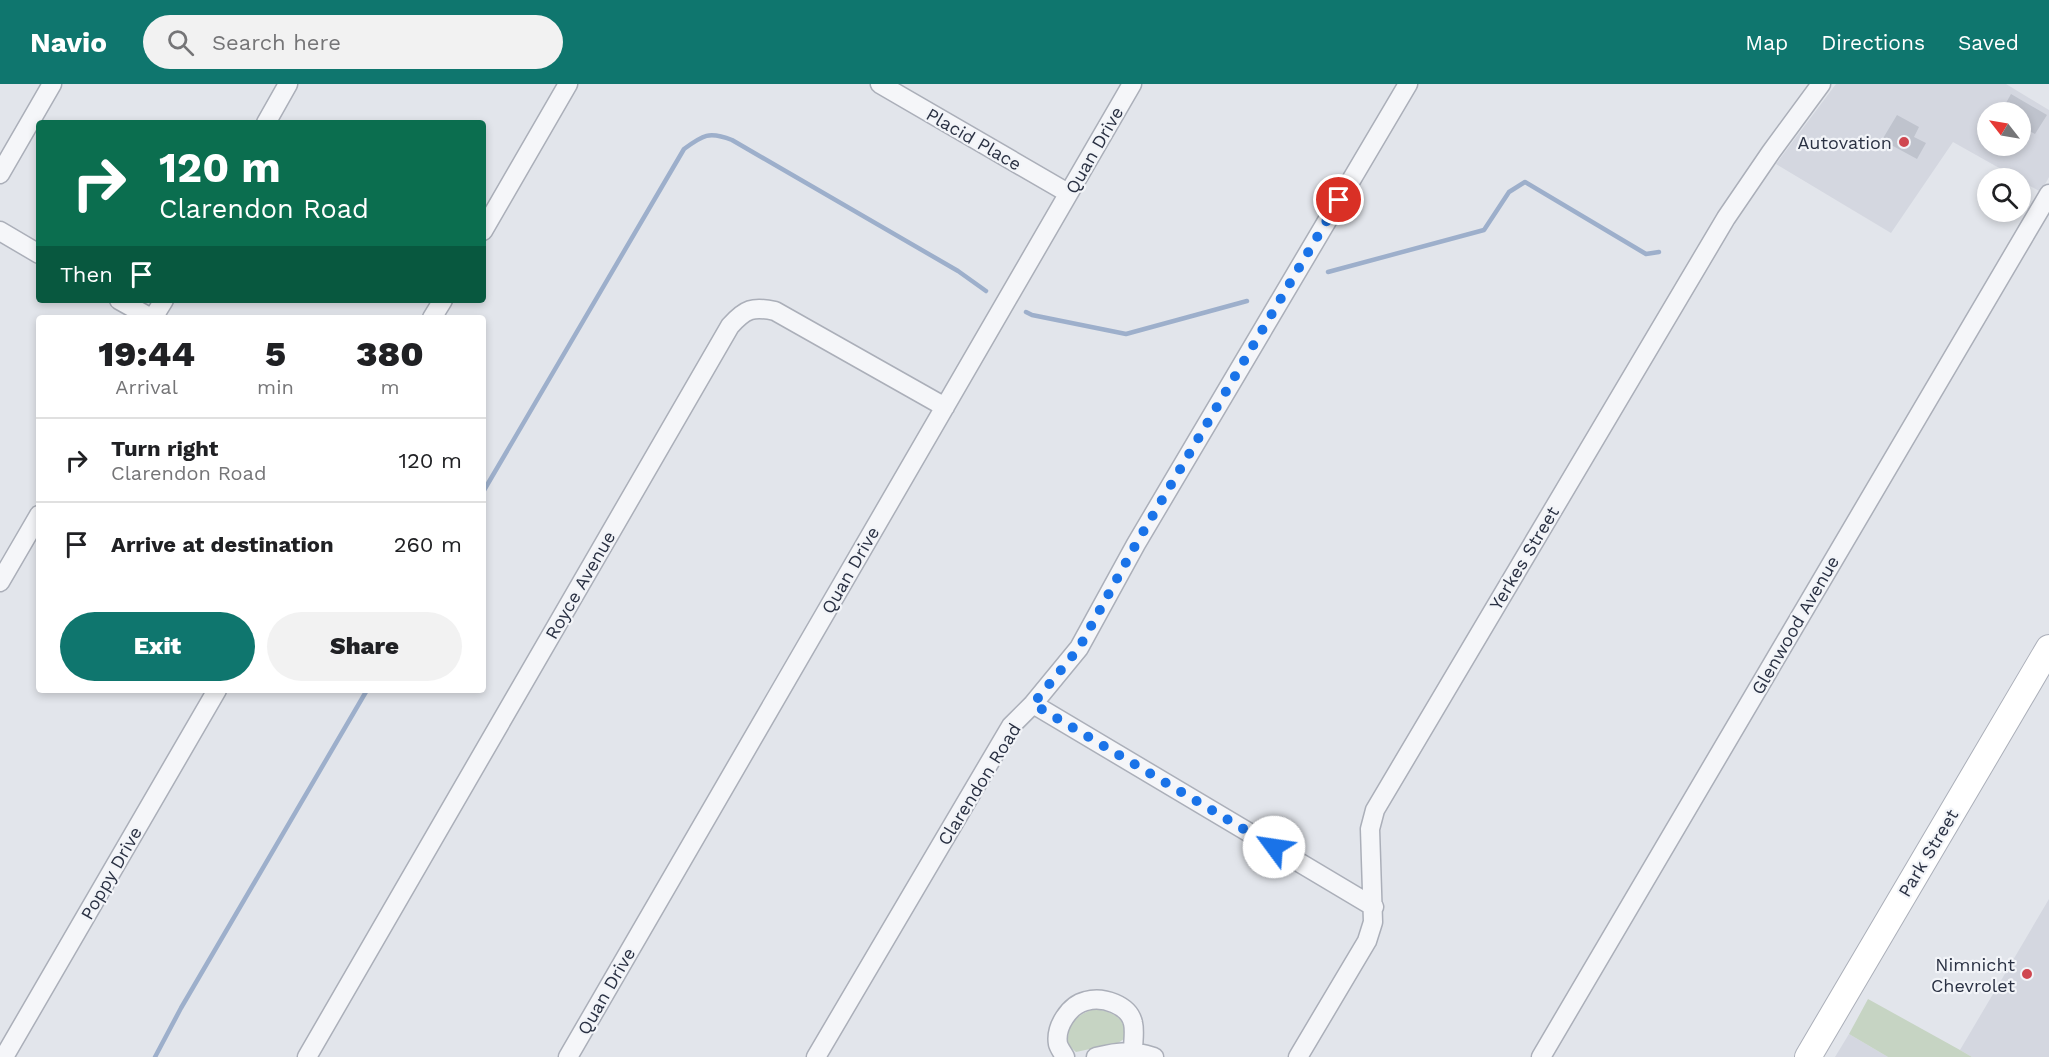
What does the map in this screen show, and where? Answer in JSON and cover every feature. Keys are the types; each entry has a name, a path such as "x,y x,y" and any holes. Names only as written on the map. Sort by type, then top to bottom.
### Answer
{"street":[{"path":"0,174 52,84"},
{"path":"268,120 288,84"},
{"path":"486,226 568,84"},
{"name":"Placid Place","path":"880,84 1068,193"},
{"name":"Quan Drive","path":"568,1057 1132,84"},
{"name":"Clarendon Road","path":"816,1057 1011,726 1033,704 1079,648 1136,544 1408,84"},
{"name":"Yerkes Street","path":"1298,1057 1367,941 1373,922 1370,829 1375,810 1726,218 1821,84"},
{"name":"Glenwood Avenue","path":"1541,1057 2049,194"},
{"path":"0,231 36,252"},
{"path":"124,303 146,315"},
{"name":"Royce Avenue","path":"307,1057 730,326 738,316 750,309 761,308 775,311 945,407"},
{"path":"0,582 36,520"},
{"name":"Park Street","path":"1808,1057 2049,648"},
{"name":"Poppy Drive","path":"4,1057 215,693"},
{"path":"1033,704 1374,907"},
{"path":"1065,1057 1058,1044 1060,1025 1070,1010 1086,1001 1107,1000 1124,1009 1133,1022 1133,1051"},
{"path":"1096,1057 1118,1051 1133,1051 1154,1057"}],"shaded area":[{"path":"1836,84 2006,84 2049,110 2049,177 2041,192 2031,186 2031,168 1999,168 1978,156 2031,156 2031,102 1977,102 1977,156 1953,142 1891,233 1776,164"},
{"name":"Nimnicht Chevrolet","path":"2049,899 2049,1057 1972,1057 1960,1050"},
{"path":"1849,1034 1888,1057 1835,1057"}],"green space":[{"path":"1868,999 1972,1057 1888,1057 1849,1034"},
{"path":"1093,1009 1117,1016 1125,1031 1124,1039 1118,1043 1076,1052 1068,1045 1070,1026 1076,1018"}],"building":[{"path":"2011,94 2025,102 2007,102"},
{"path":"2031,106 2047,115 2035,134 2031,132"},
{"name":"Autovation","path":"1897,115 1919,127 1914,137 1926,143 1917,159 1882,140"}],"waterway":[{"path":"486,487 684,149 706,136 712,135 732,140 958,271 986,291"},
{"path":"1328,272 1484,230 1509,192 1525,182 1646,254 1659,252"},
{"path":"1026,312 1126,334 1247,301"},
{"path":"155,1057 181,1008 365,693"}],"place":[{"name":"Autovation","path":"1904,142"},
{"name":"Nimnicht Chevrolet","path":"2027,974"}],"route":[{"path":"1274,847 1033,704 1079,648 1136,544 1339,200"}]}
